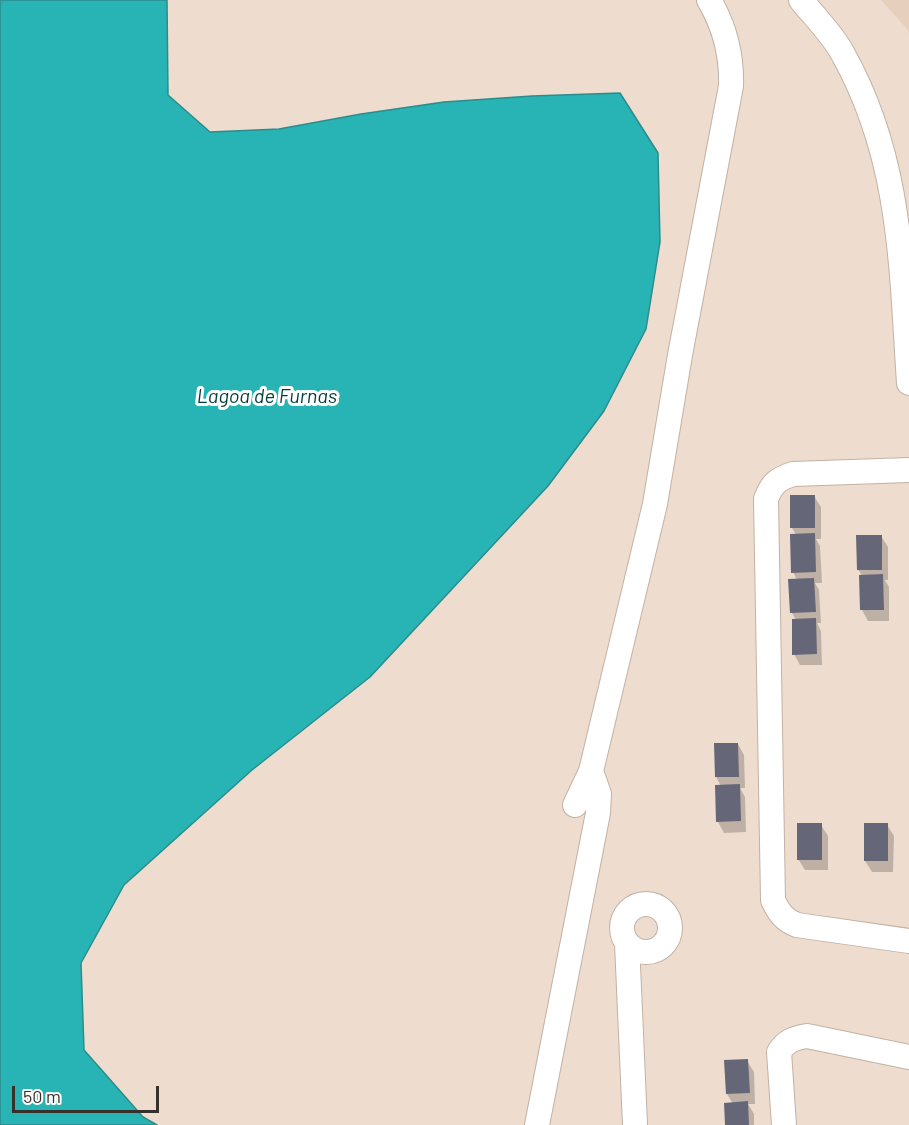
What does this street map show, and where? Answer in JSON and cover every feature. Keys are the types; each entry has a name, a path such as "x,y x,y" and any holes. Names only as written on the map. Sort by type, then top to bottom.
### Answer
{"street":[{"path":"575,805 591,771 655,504 682,343 731,86 726,35 709,0"},
{"path":"801,0 842,51 867,100 885,153 904,225 909,383"},
{"path":"909,470 793,474 780,478 771,486 766,499 773,900 778,912 787,921 797,926 909,941"},
{"path":"537,1125 598,813 599,795 591,771"},
{"path":"627,943 635,1125"},
{"path":"783,1125 779,1052 794,1038 807,1036 909,1057"}],"shaded area":[{"path":"881,0 909,0 909,33 907,29"}],"water":[{"name":"Lagoa de Furnas","path":"0,0 167,0 168,95 210,132 279,129 444,102 620,93 658,153 660,242 646,329 604,411 548,486 370,677 252,770 124,885 81,963 84,1050 143,1117 157,1125 0,1125"}],"building":[{"path":"790,495 815,495 815,528 790,528"},
{"path":"815,533 816,572 791,573 790,534"},
{"path":"856,535 882,535 882,570 857,570"},
{"path":"883,574 884,610 860,610 859,575"},
{"path":"814,578 816,612 790,613 788,579"},
{"path":"816,618 817,654 792,655 792,619"},
{"path":"714,743 738,743 739,777 715,777"},
{"path":"740,784 741,821 716,822 715,785"},
{"path":"797,823 822,823 822,860 797,860"},
{"path":"864,823 888,823 888,861 864,861"},
{"path":"748,1059 750,1093 726,1094 724,1060"},
{"path":"748,1101 749,1125 725,1125 724,1103"}]}
